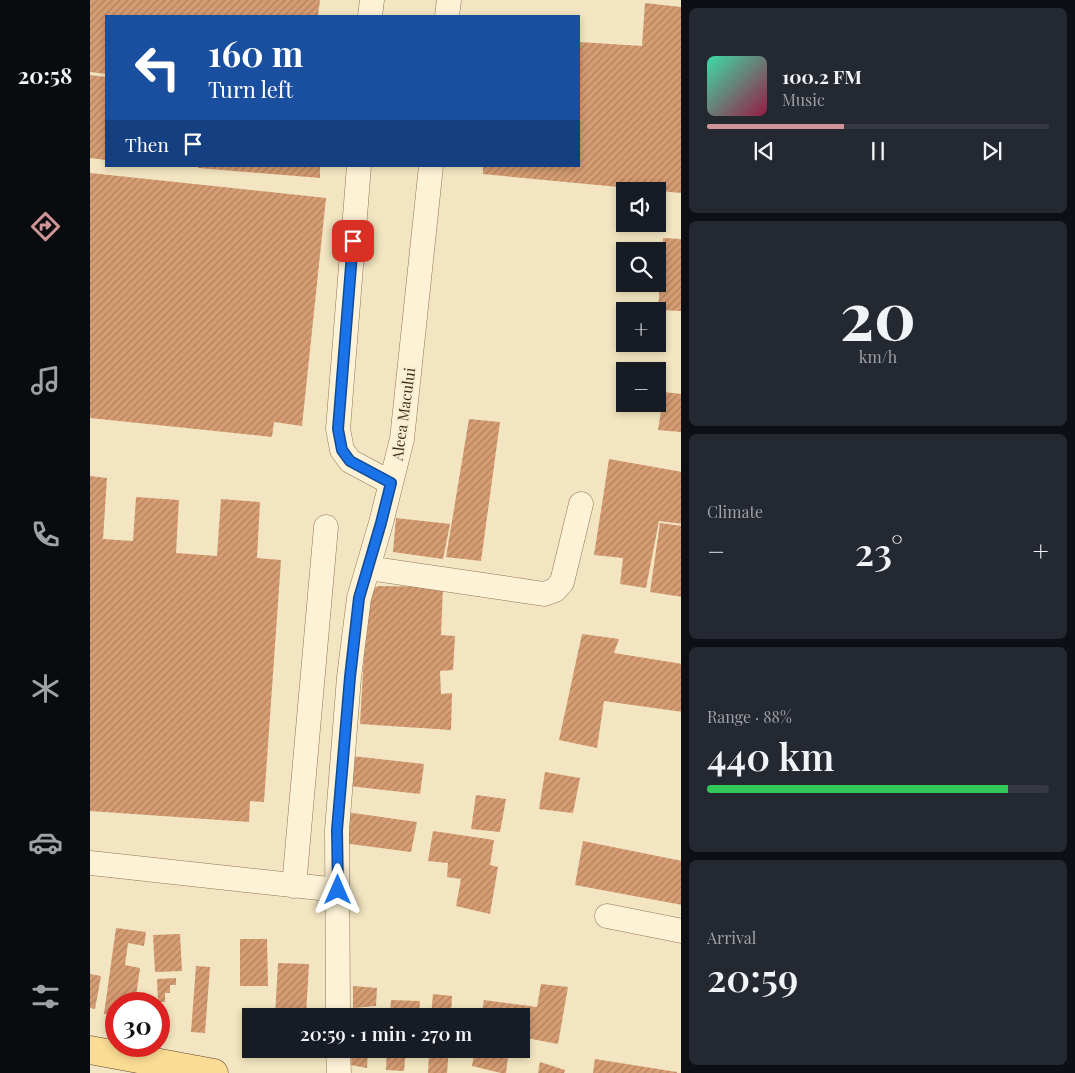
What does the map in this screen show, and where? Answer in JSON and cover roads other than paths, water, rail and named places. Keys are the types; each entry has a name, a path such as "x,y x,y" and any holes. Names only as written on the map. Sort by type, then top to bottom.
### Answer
{"main road":[{"path":"90,1050 214,1073"},
{"path":"90,1067 121,1073"}],"street":[{"path":"370,15 372,0"},
{"path":"447,15 449,0"},
{"path":"359,167 338,429 342,450 350,461 391,483"},
{"name":"Aleea Macului","path":"338,1008 337,830 350,677 359,598 381,523 402,439 431,167"},
{"path":"368,568 544,594 555,590 562,582 581,504"},
{"path":"294,886 326,527"},
{"path":"90,863 338,890"},
{"path":"607,916 681,931"},
{"path":"338,1058 338,1073"}]}
